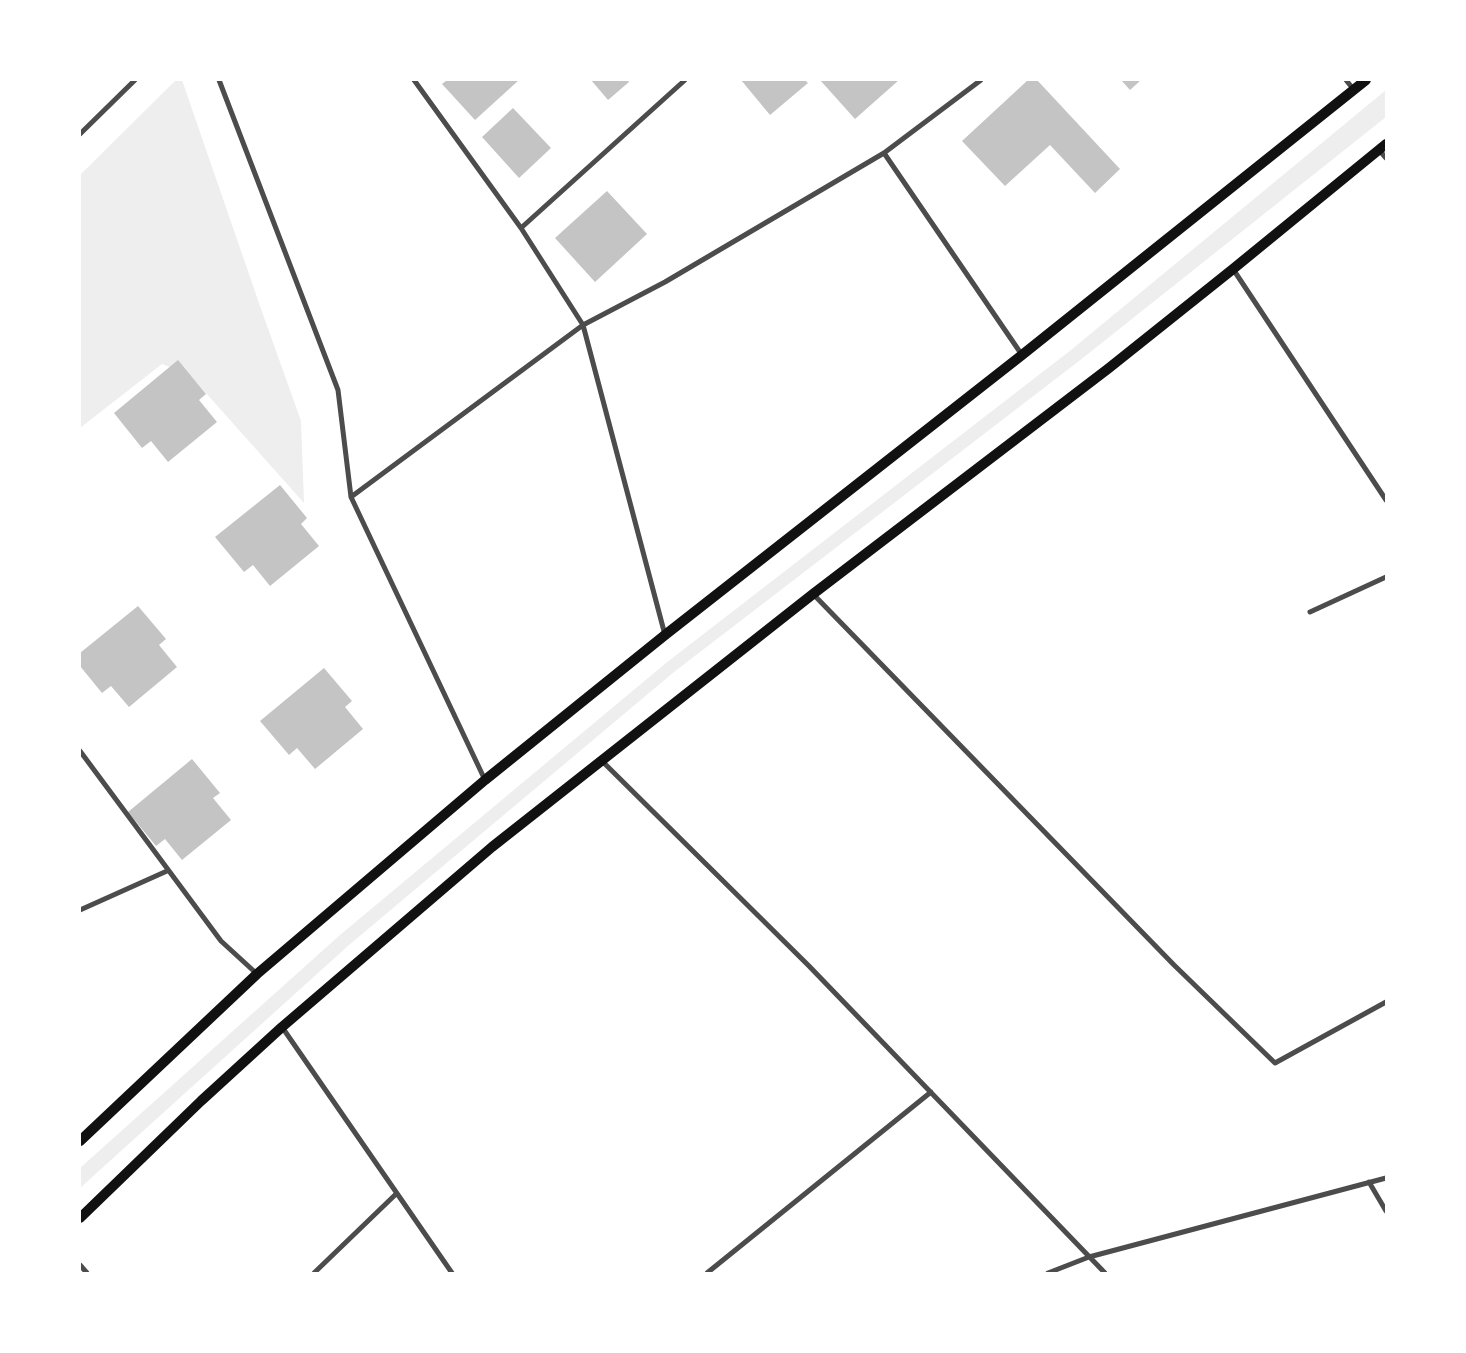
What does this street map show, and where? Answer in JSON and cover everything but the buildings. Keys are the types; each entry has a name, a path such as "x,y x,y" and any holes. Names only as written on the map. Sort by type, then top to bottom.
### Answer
{"main road":[{"path":"80,1141 257,974 485,780 665,635 1022,355 1366,80"},
{"path":"80,1218 282,1027 492,847 813,594 1101,374 1384,151"}],"street":[{"path":"80,134 135,80"},
{"path":"219,80 338,390 351,497 485,780"},
{"path":"414,80 521,228 583,325 665,635"},
{"path":"521,228 685,80"},
{"path":"351,497 583,325 665,282 884,153 981,80"},
{"path":"1346,80 1354,91"},
{"path":"884,153 1022,355"},
{"path":"1233,269 1386,500"},
{"path":"1310,612 1386,578"},
{"path":"813,594 1174,965 1275,1063 1386,1002"},
{"path":"80,751 167,871 221,941 257,974"},
{"path":"602,761 809,966 1105,1273"},
{"path":"80,910 167,871"},
{"path":"282,1027 452,1273"},
{"path":"707,1273 931,1092"},
{"path":"1048,1273 1089,1257 1386,1178"},
{"path":"1369,1182 1386,1211"},
{"path":"314,1273 396,1194"},
{"path":"80,1265 87,1273"}],"shaded area":[{"path":"176,80 182,80 301,421 304,503 189,374 162,364 80,428 80,175"},
{"path":"1386,90 1386,117 1079,361 674,672 349,945 80,1188 80,1168 340,935 666,663 1071,350"}]}
